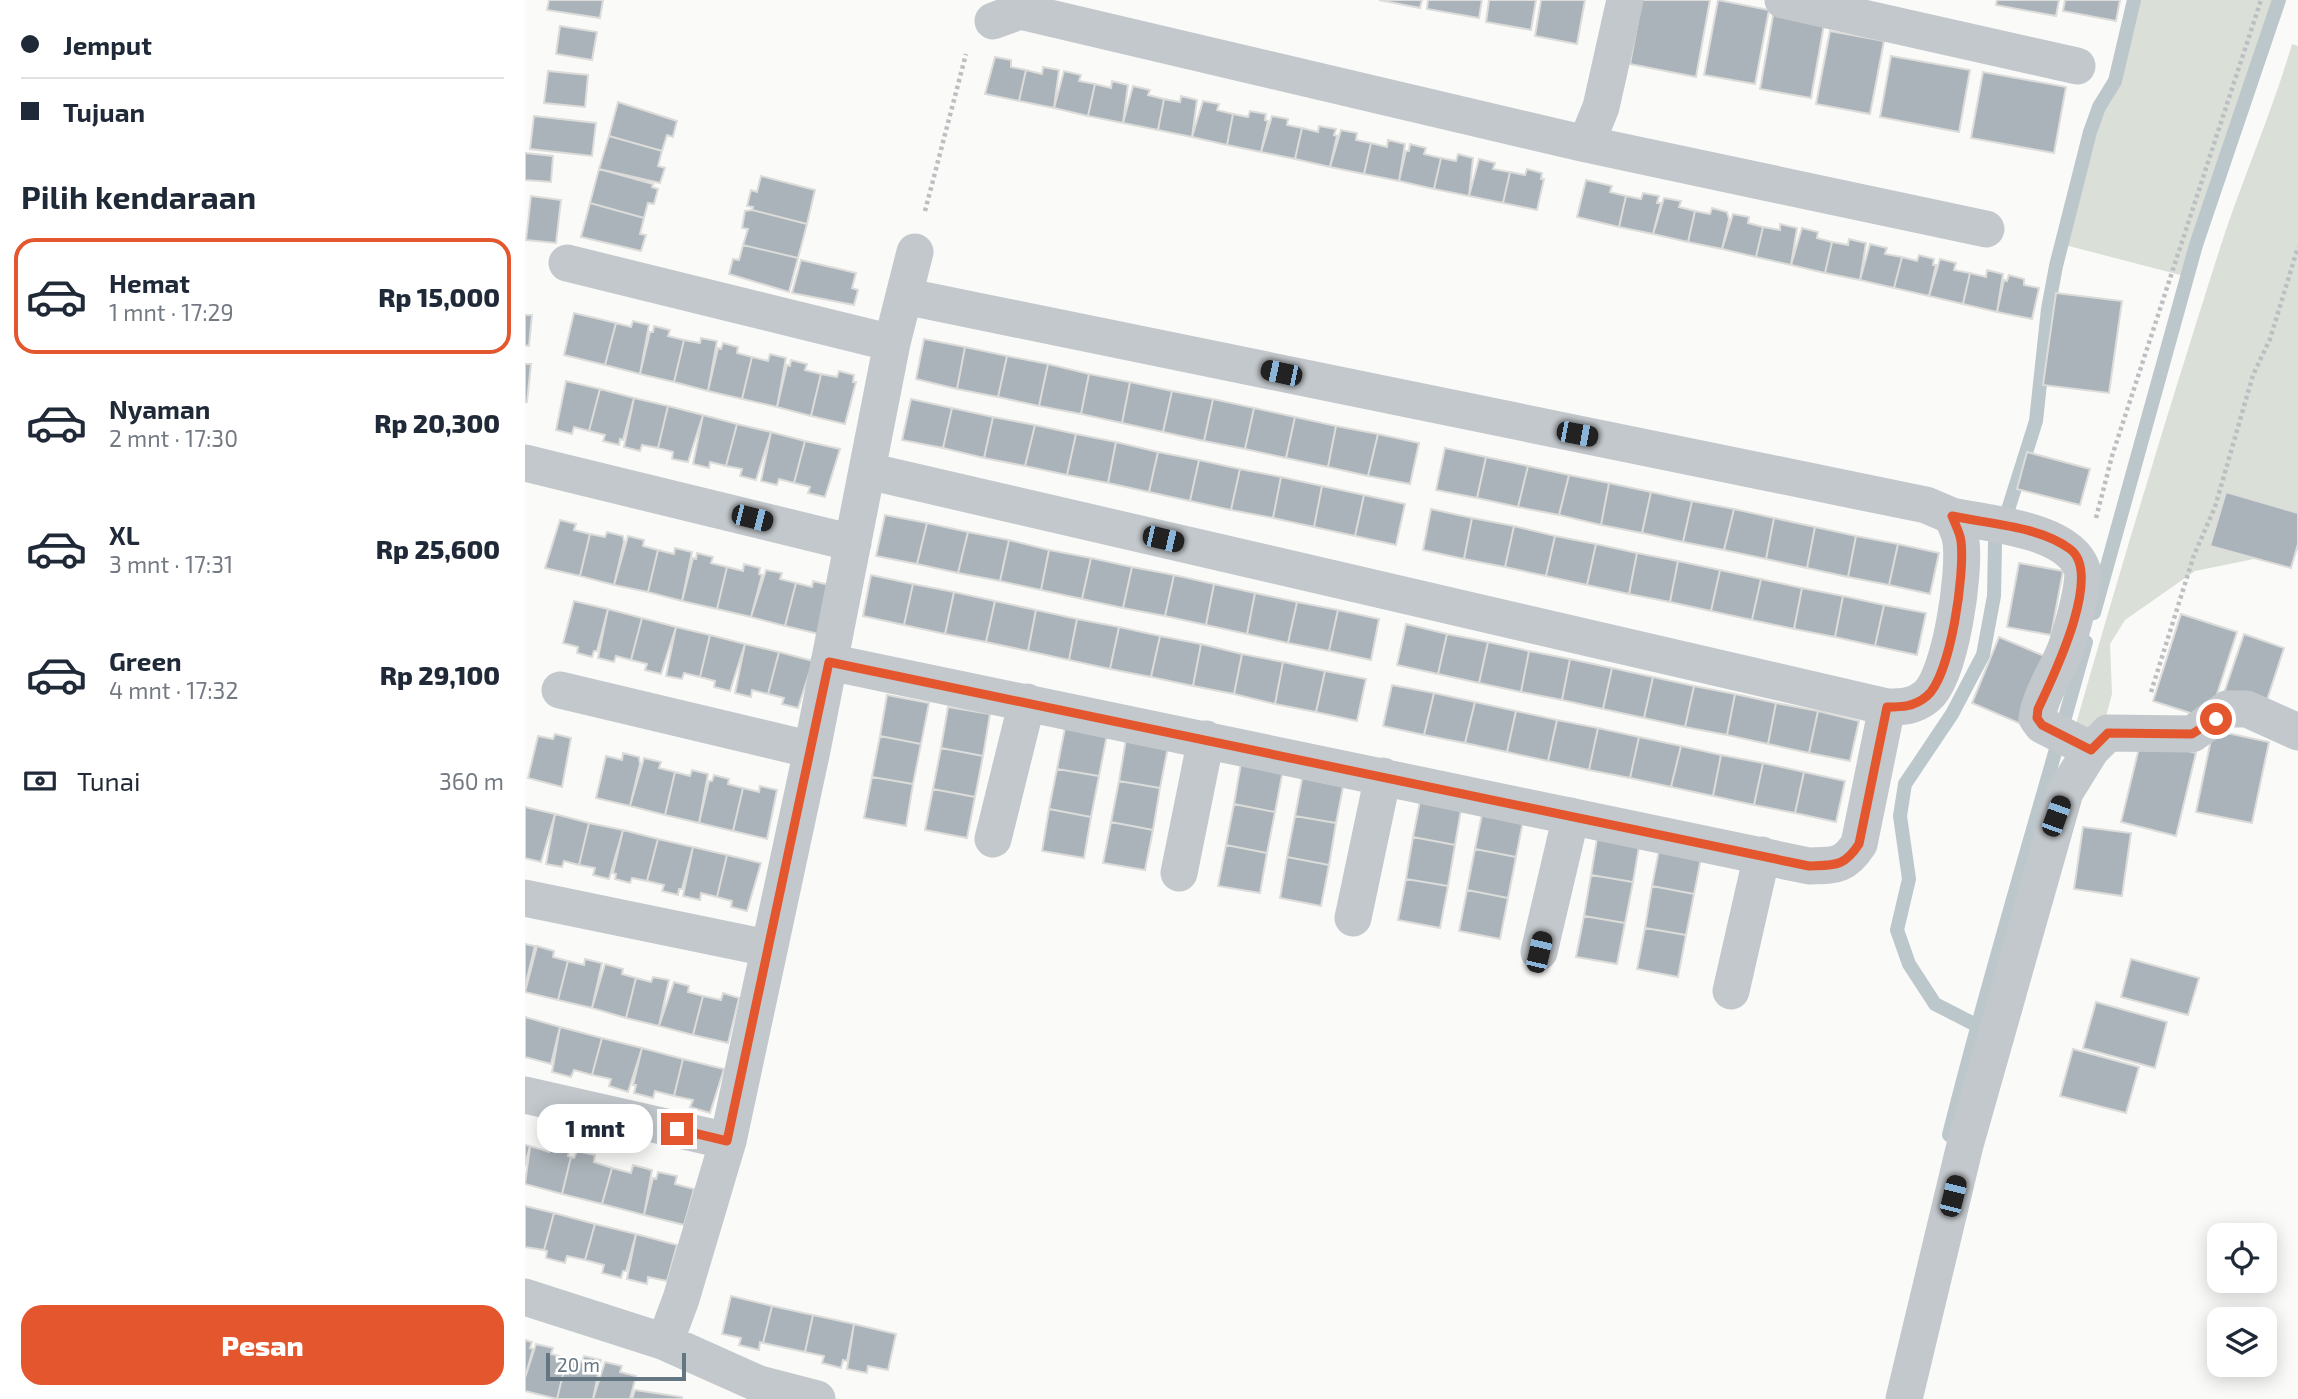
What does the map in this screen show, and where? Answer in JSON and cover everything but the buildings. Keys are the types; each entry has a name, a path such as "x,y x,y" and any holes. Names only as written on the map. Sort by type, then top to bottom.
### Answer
{"street":[{"path":"1586,144 1601,107 1625,0"},
{"path":"1783,0 2077,66"},
{"path":"993,21 1020,10 1586,144 1986,229"},
{"path":"665,1342 681,1298 727,1141 811,750 892,343 915,252"},
{"path":"567,263 892,343"},
{"path":"904,296 1926,505 1952,516 2046,536 2073,550 2083,570 2066,646 2038,709 2037,718 2042,725 2087,748"},
{"path":"525,463 853,542"},
{"path":"867,471 1887,707 1911,707 1929,695 1949,653 1961,574 1961,540 1952,516"},
{"path":"829,662 1809,866 1834,865 1849,859 1859,844 1887,707"},
{"path":"560,690 811,750"},
{"path":"993,839 1027,702"},
{"path":"1904,1399 1965,1145 2056,816 2087,748 2108,733 2192,734 2227,709 2247,709 2298,732"},
{"path":"1179,873 1206,739"},
{"path":"1353,918 1383,776"},
{"path":"1539,952 1571,816"},
{"path":"1731,990 1762,855"},
{"path":"525,898 767,948"},
{"path":"525,1095 727,1141"},
{"path":"525,1297 665,1342 759,1384 817,1399"}],"path":[{"path":"2080,565 2112,456 2262,0"},
{"path":"915,252 965,57 976,33 993,21"},
{"path":"2138,732 2194,555 2215,507 2253,374 2270,339 2298,247"}],"shaded area":[{"path":"2138,0 2275,0 2184,276 2065,245 2094,133 2102,109 2119,82"},
{"path":"2292,44 2298,46 2298,550 2195,571 2125,620 2110,644 2112,694 2104,724 2091,732 2076,724 2111,604 2221,245"}],"waterway":[{"path":"2007,513 2036,421 2048,309 2056,266 2090,132 2099,107 2115,81 2134,0"},
{"path":"2094,613 2196,245 2279,0"},
{"path":"1976,1025 1935,1004 1909,964 1897,930 1909,879 1900,816 1905,784 1952,714 1983,655 1994,596 1995,543"},
{"path":"1949,1135 1981,1012 2086,642"}],"route":[{"path":"677,1129 727,1141 829,662 1809,866 1834,865 1849,859 1859,844 1887,707 1911,707 1929,695 1949,653 1961,574 1961,540 1952,516 2046,536 2073,550 2083,570 2066,646 2038,709 2037,718 2042,725 2091,750 2108,733 2192,734 2216,719"}]}
